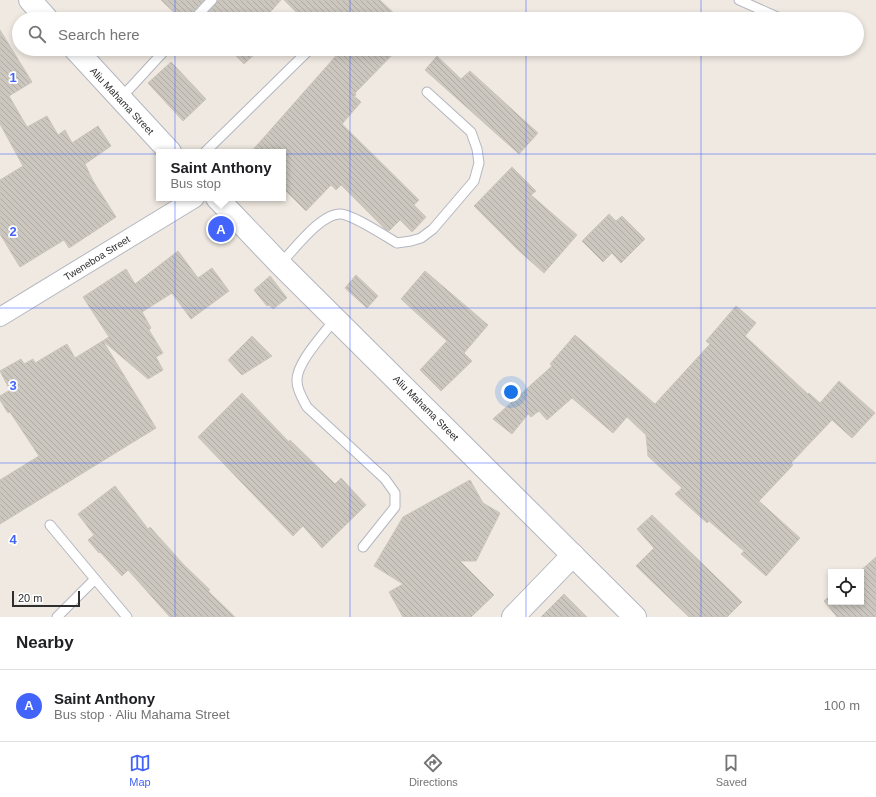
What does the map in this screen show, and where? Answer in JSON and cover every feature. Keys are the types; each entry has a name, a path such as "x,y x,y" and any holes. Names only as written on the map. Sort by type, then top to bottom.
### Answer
{"street":[{"path":"30,0 41,12"},
{"name":"Aliu Mahama Street","path":"80,56 167,149"},
{"name":"Tweneboa Street","path":"0,318 190,201"},
{"name":"Aliu Mahama Street","path":"221,201 280,264 635,617"},
{"path":"513,617 573,555"}],"lane":[{"path":"201,12 212,0"},
{"path":"739,0 766,12"},
{"path":"120,99 160,56"},
{"path":"208,149 303,56"},
{"path":"280,264 320,222 330,215 342,214 358,220 397,243 404,244 421,238 433,229 474,181 479,163 477,149 471,132 427,92"},
{"path":"336,319 298,370 296,383 299,393 307,407 385,478 396,493 395,507 364,547"},
{"path":"50,525 127,617"},
{"path":"57,617 95,579"}],"building":[{"path":"161,0 204,0 193,12 174,12"},
{"path":"218,0 281,0 270,12 209,12"},
{"path":"284,0 380,0 393,12 296,12"},
{"path":"0,30 12,50 12,56 16,56 32,82 9,96 27,127 47,116 58,135 65,130 72,143 98,126 111,146 85,164 93,181 116,217 69,248 64,240 20,267 0,234 0,180 23,166 0,124"},
{"path":"236,56 253,56 244,64"},
{"path":"336,56 391,56 355,93 356,95 354,96 361,102 342,124 419,200 414,205 426,217 412,232 400,220 389,231 385,229 341,185 336,190 331,185 306,211 286,191 286,149 254,149"},
{"path":"437,56 461,79 470,71 538,133 519,154 425,70"},
{"path":"171,62 206,99 183,121 148,83"},
{"path":"512,167 536,191 531,195 577,235 544,273 517,249 474,206"},
{"path":"609,214 616,221 622,216 645,239 621,263 612,253 603,262 582,241"},
{"path":"178,251 198,278 212,268 229,291 191,319 172,293 142,312 151,328 149,330 163,353 156,357 163,370 148,379 103,341 156,428 0,524 0,480 39,456 10,412 8,413 0,400 0,396 10,390 0,371 21,359 24,364 33,359 35,363 67,344 75,358 109,337 83,297 126,269 135,284"},
{"path":"425,271 488,325 464,353 472,361 441,391 420,370 447,341 401,299"},
{"path":"356,275 378,296 367,308 345,288"},
{"path":"270,276 287,298 273,309 269,305 267,306 254,290"},
{"path":"736,306 756,323 745,336 808,394 809,393 820,403 839,381 875,413 852,438 832,420 791,463 793,465 759,501 800,538 766,576 741,554 744,551 709,521 707,523 675,494 682,488 648,456 646,435 627,417 613,433 572,398 547,420 539,411 531,417 528,414 512,434 493,419 552,366 550,364 575,335 655,404 710,344 706,341"},
{"path":"252,336 272,356 242,375 228,360"},
{"path":"242,393 289,442 290,440 335,484 341,478 366,505 322,548 303,526 293,536 198,437"},
{"path":"470,480 483,503 500,513 476,561 460,561 494,595 471,617 403,617 389,592 403,584 374,566 403,517"},
{"path":"115,486 148,529 150,527 183,564 210,590 208,591 235,617 170,617 128,570 122,576 100,552 99,553 88,540 94,535 78,514"},
{"path":"652,515 742,602 727,617 689,617 636,566 654,548 637,529"},
{"path":"876,557 876,617 837,617 824,601 828,598 828,605 864,605 864,569 862,569"},
{"path":"564,594 587,617 541,617"}],"place":[{"name":"Saint Anthony","path":"221,229"}]}
